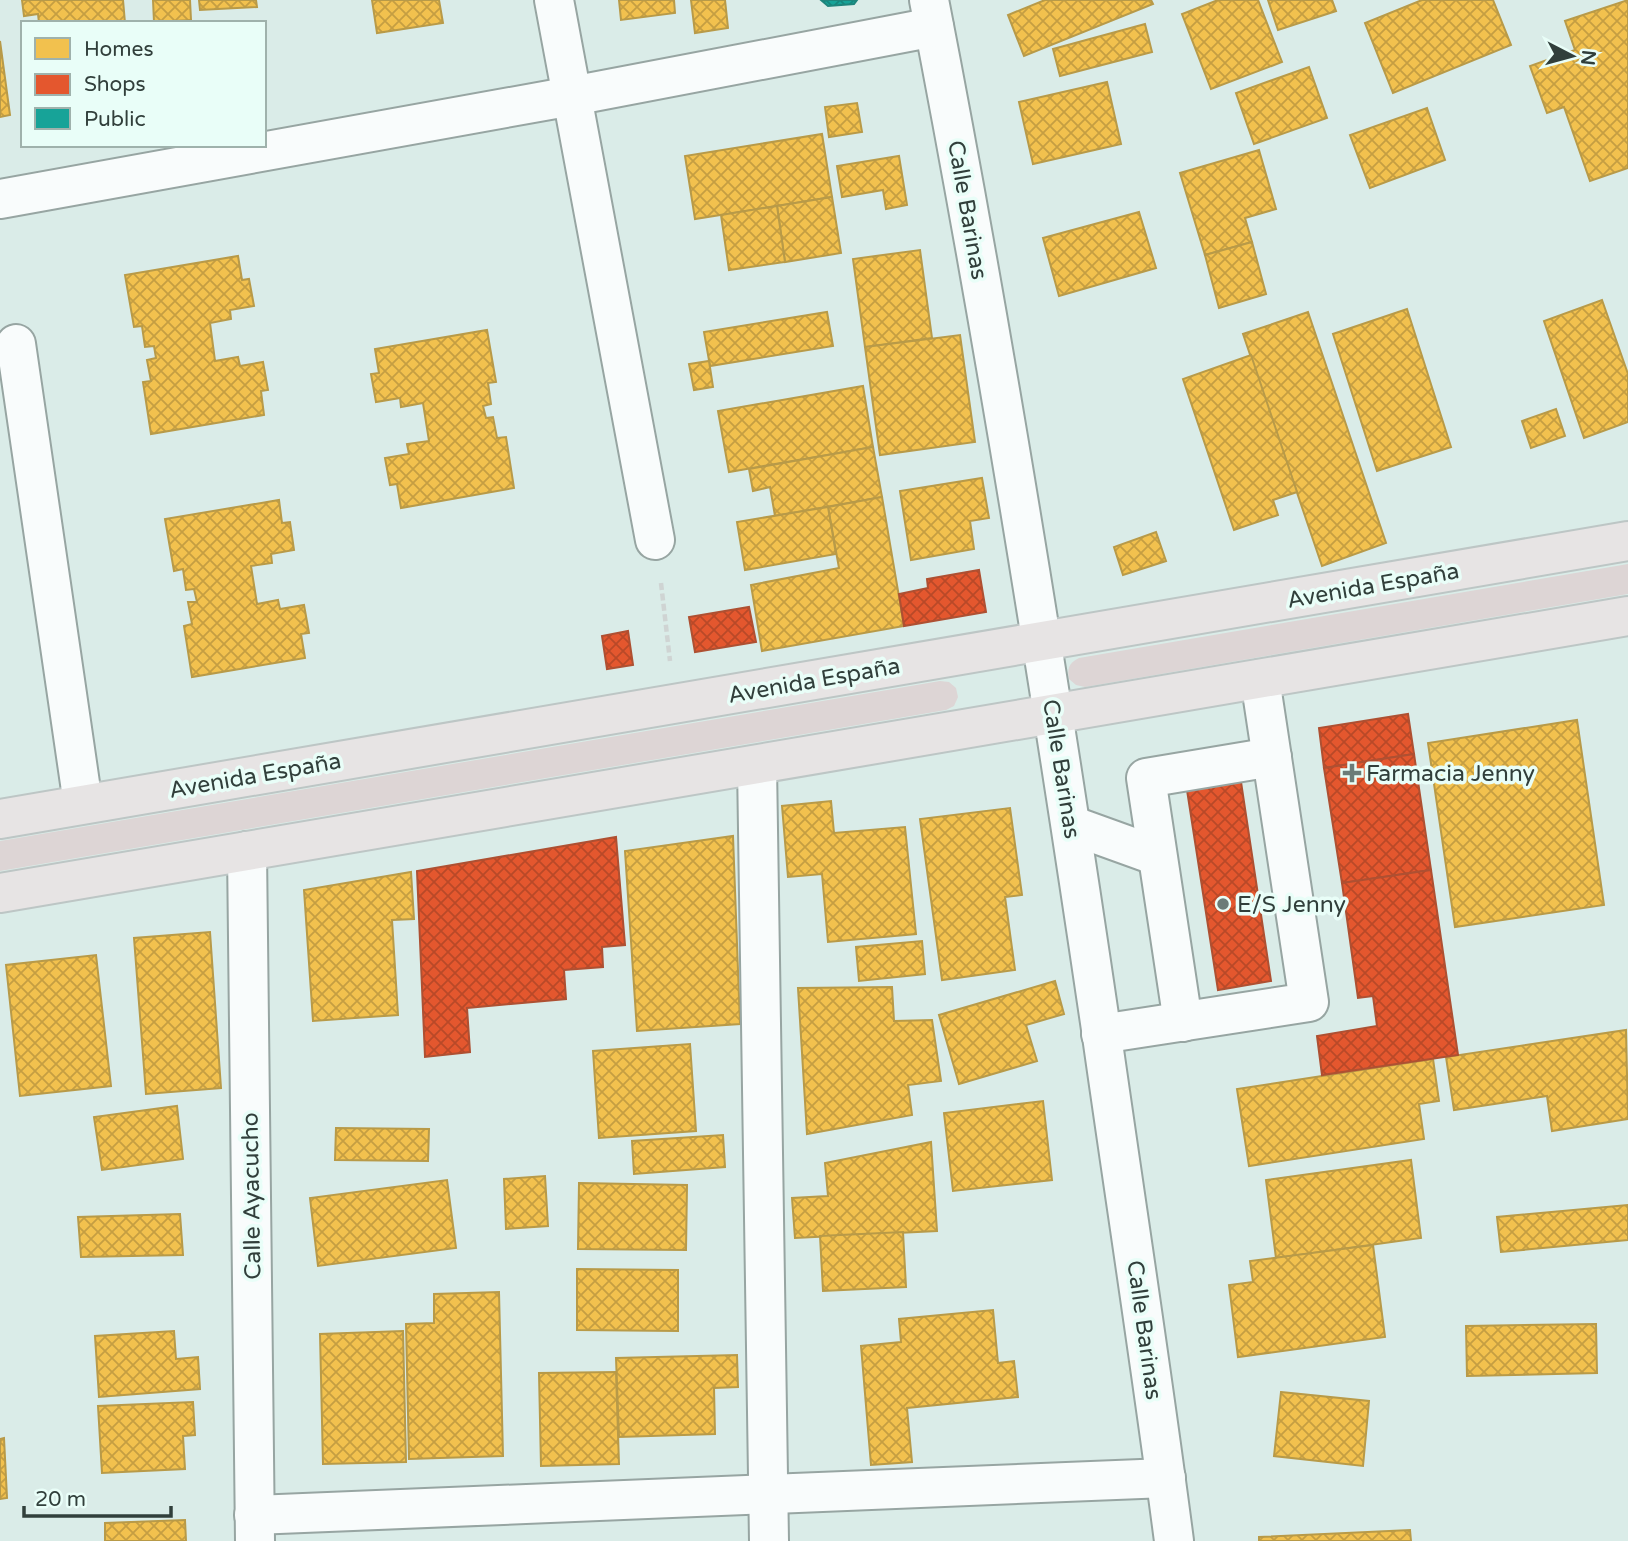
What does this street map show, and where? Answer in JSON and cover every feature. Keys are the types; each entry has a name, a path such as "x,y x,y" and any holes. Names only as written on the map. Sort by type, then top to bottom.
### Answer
{"main road":[{"name":"Avenida España","path":"0,818 1628,541"},
{"path":"0,893 1628,616"}],"street":[{"path":"554,0 655,540"},
{"path":"0,199 572,96 932,14"},
{"name":"Calle Barinas","path":"932,14 1006,416 1054,715 1174,1541"},
{"path":"16,344 83,804"},
{"path":"1101,1034 1310,1002 1260,679"},
{"path":"1183,1022 1146,778 1272,757"},
{"path":"757,765 769,1541"},
{"path":"1071,825 1157,856"},
{"name":"Calle Ayacucho","path":"247,851 255,1528"},
{"path":"255,1528 768,1495 1166,1478"}],"path":[{"path":"655,540 676,704"}],"shaded area":[{"path":"1628,564 1628,594 1085,687 1076,685 1069,679 1070,666 1079,658"},
{"path":"940,681 949,682 956,688 958,697 954,706 946,710 0,871 0,841"}],"building: Homes":[{"path":"22,0 123,0 125,21 39,21 38,14 24,16"},
{"path":"153,0 190,0 191,20 154,21"},
{"path":"199,0 256,0 257,7 200,10"},
{"path":"372,0 439,0 443,23 377,33"},
{"path":"619,0 674,0 675,13 621,20"},
{"path":"691,0 725,0 728,28 695,33"},
{"path":"1045,0 1151,0 1153,4 1024,56 1008,15"},
{"path":"1218,0 1258,0 1282,62 1211,89 1182,14"},
{"path":"1268,0 1332,0 1336,11 1278,30"},
{"path":"1422,0 1493,0 1511,45 1393,93 1365,23"},
{"path":"1628,0 1628,168 1590,181 1564,107 1547,113 1530,66 1575,50 1565,21"},
{"path":"1145,24 1152,52 1060,76 1053,49"},
{"path":"0,41 10,115 0,117"},
{"path":"1309,67 1327,118 1254,144 1236,93"},
{"path":"1107,82 1121,144 1033,164 1019,102"},
{"path":"857,103 862,132 829,137 825,107"},
{"path":"1427,108 1445,160 1370,188 1350,135"},
{"path":"822,134 832,197 695,219 685,156"},
{"path":"1259,150 1276,209 1245,218 1252,242 1205,255 1180,173"},
{"path":"899,156 907,205 886,209 883,190 842,197 837,166"},
{"path":"832,197 841,253 785,262 777,206"},
{"path":"777,206 785,262 729,270 721,215"},
{"path":"1139,212 1156,268 1059,296 1043,238"},
{"path":"1252,242 1266,294 1219,308 1205,255"},
{"path":"920,250 932,338 865,347 853,259"},
{"path":"238,256 242,280 249,279 254,306 230,310 231,319 210,323 215,361 238,357 240,366 263,362 268,390 261,391 264,415 151,434 143,382 151,381 147,360 156,358 154,346 145,347 142,326 134,327 125,275"},
{"path":"1602,300 1628,374 1628,422 1584,438 1544,321"},
{"path":"1407,309 1451,447 1377,471 1333,334"},
{"path":"827,312 833,346 710,366 704,332"},
{"path":"1308,312 1386,543 1322,566 1243,334"},
{"path":"487,330 496,382 488,383 491,404 483,406 486,418 493,417 497,438 506,437 514,488 401,508 397,484 390,485 385,458 409,454 407,444 429,441 423,403 401,407 400,398 376,402 371,374 379,373 375,349"},
{"path":"960,335 975,442 880,455 865,347"},
{"path":"1251,355 1297,492 1273,500 1278,515 1234,530 1183,379"},
{"path":"709,361 713,387 694,390 689,364"},
{"path":"863,386 873,447 729,472 718,411"},
{"path":"1556,409 1565,436 1531,448 1522,421"},
{"path":"873,447 882,497 775,516 770,487 753,491 749,469"},
{"path":"982,478 989,518 970,521 974,549 911,560 900,491"},
{"path":"882,497 904,626 762,651 751,585 839,568 828,507"},
{"path":"279,500 282,523 290,522 294,550 271,554 272,563 251,566 257,604 278,600 280,609 304,605 309,633 301,634 305,658 192,677 184,626 192,624 188,602 197,602 194,589 186,590 183,569 174,571 165,519"},
{"path":"828,507 836,554 745,570 737,522"},
{"path":"1156,532 1166,561 1123,575 1114,547"},
{"path":"1577,720 1604,905 1455,927 1428,743"},
{"path":"831,801 834,833 905,827 916,934 828,942 822,874 788,877 782,806"},
{"path":"1010,808 1022,895 1005,897 1015,970 942,980 920,819"},
{"path":"733,836 740,1024 637,1031 625,851"},
{"path":"411,872 414,919 392,920 398,1015 313,1021 304,890"},
{"path":"210,932 221,1088 146,1094 134,938"},
{"path":"922,941 925,974 859,981 856,947"},
{"path":"96,955 111,1086 20,1096 6,965"},
{"path":"1055,981 1064,1014 1026,1025 1037,1061 959,1084 939,1015"},
{"path":"892,987 894,1021 932,1020 941,1081 908,1085 912,1115 807,1134 798,988"},
{"path":"1626,1030 1628,1119 1552,1131 1547,1096 1454,1110 1446,1057"},
{"path":"690,1044 696,1131 599,1138 593,1051"},
{"path":"1433,1059 1439,1101 1419,1104 1424,1139 1249,1166 1237,1089"},
{"path":"1043,1101 1052,1180 953,1191 944,1113"},
{"path":"177,1106 183,1159 102,1170 94,1117"},
{"path":"336,1128 429,1129 428,1161 335,1160"},
{"path":"723,1135 725,1167 634,1174 632,1141"},
{"path":"931,1142 937,1231 795,1238 792,1198 828,1196 825,1163"},
{"path":"1411,1160 1421,1238 1276,1258 1266,1180"},
{"path":"545,1176 548,1226 506,1229 504,1179"},
{"path":"447,1180 456,1248 318,1266 310,1198"},
{"path":"579,1183 687,1185 686,1250 578,1249"},
{"path":"1628,1205 1628,1240 1501,1252 1497,1217"},
{"path":"180,1214 183,1255 81,1257 78,1217"},
{"path":"903,1232 906,1287 823,1291 820,1236"},
{"path":"1373,1245 1385,1337 1238,1357 1229,1285 1253,1282 1250,1261"},
{"path":"577,1269 678,1270 678,1331 577,1330"},
{"path":"499,1292 503,1456 409,1459 406,1324 434,1323 434,1294"},
{"path":"993,1310 998,1363 1014,1361 1018,1397 907,1408 912,1462 871,1465 861,1346 901,1342 899,1319"},
{"path":"1596,1324 1597,1373 1467,1376 1466,1326"},
{"path":"174,1331 176,1359 198,1357 200,1389 99,1397 95,1336"},
{"path":"403,1331 406,1462 323,1464 320,1334"},
{"path":"737,1355 738,1387 714,1388 715,1434 619,1437 616,1358"},
{"path":"616,1372 619,1464 541,1466 539,1373"},
{"path":"1281,1392 1369,1401 1363,1466 1274,1456"},
{"path":"193,1402 195,1435 183,1436 185,1469 102,1473 98,1406"},
{"path":"4,1438 7,1498 0,1499 0,1439"},
{"path":"185,1520 186,1541 105,1541 105,1523"},
{"path":"1410,1530 1411,1541 1259,1541 1259,1537"}],"building: Shops":[{"path":"979,570 986,612 904,626 899,594 928,588 927,579"},
{"path":"749,607 756,642 695,652 689,617"},
{"path":"628,631 633,665 607,669 602,636"},
{"path":"1408,714 1414,754 1324,768 1319,728"},
{"path":"1414,754 1431,870 1342,883 1324,768"},
{"path":"1241,782 1271,981 1218,990 1187,790"},
{"path":"616,837 625,945 602,947 603,967 564,970 566,999 467,1008 470,1052 425,1057 417,871"},
{"path":"1431,870 1458,1055 1322,1075 1317,1036 1377,1026 1373,996 1358,998 1342,883"}],"building: Public":[{"path":"821,0 857,0 854,4 828,6"}],"place":[{"name":"Farmacia Jenny","path":"1352,773"},
{"name":"E/S Jenny","path":"1223,904"}]}
